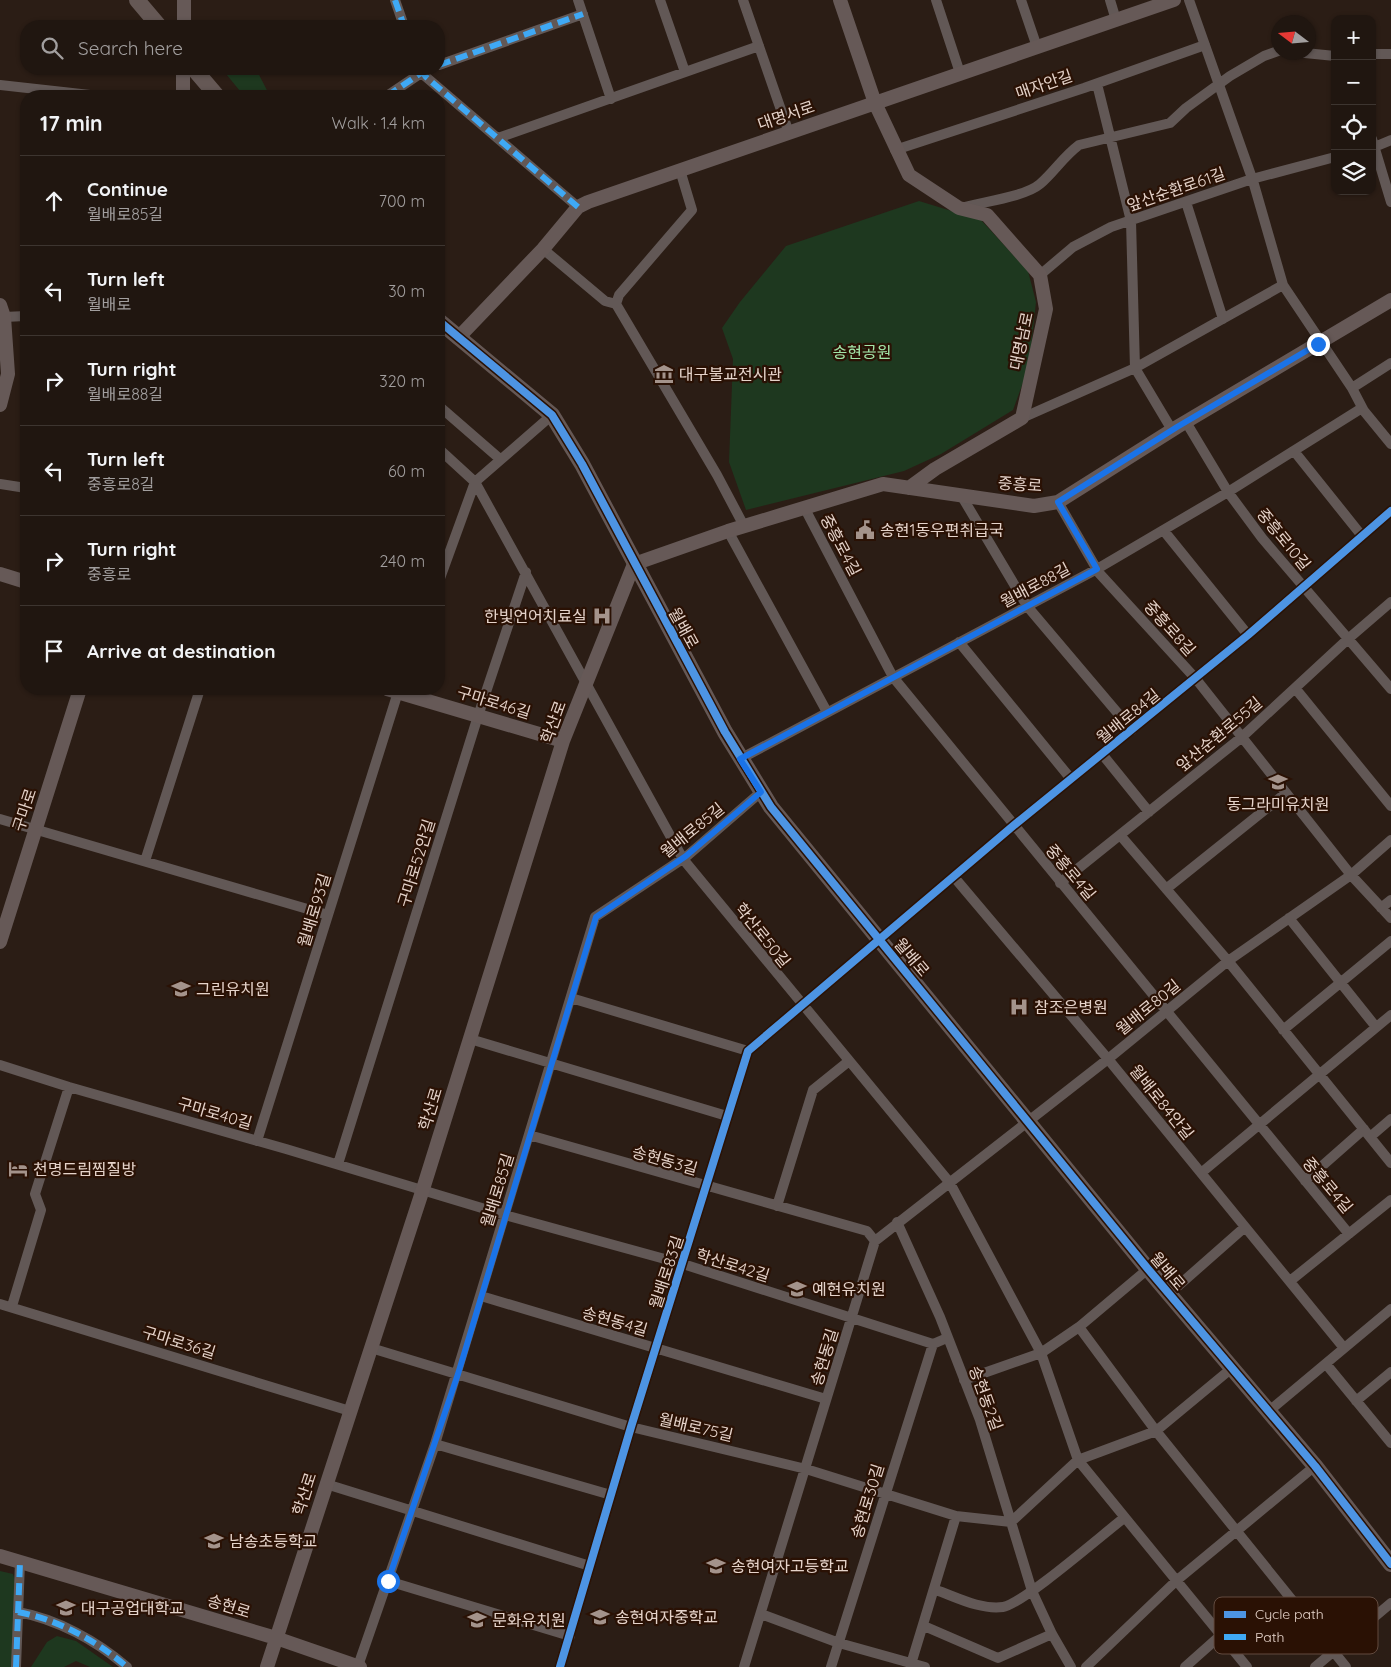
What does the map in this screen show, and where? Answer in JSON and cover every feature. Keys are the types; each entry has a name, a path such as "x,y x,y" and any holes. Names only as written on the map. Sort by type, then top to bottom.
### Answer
{"main road":[{"path":"137,0 155,20"},
{"path":"184,0 184,20"},
{"path":"840,0 875,103 895,150 909,175 959,208 987,215 1040,275"},
{"name":"대명서로","path":"458,338 543,249 578,207 588,202 1174,0"},
{"path":"183,75 183,90"},
{"path":"199,75 213,90"},
{"name":"대명남로","path":"1022,418 1046,309 1040,275"},
{"name":"중흥로","path":"634,564 728,531 883,484 1034,506 1058,502 1172,430 1391,300"},
{"path":"0,406 4,373 2,311"},
{"name":"월배로","path":"445,326 552,415 582,464 740,759 781,821 1028,1120 1148,1269 1315,1466 1390,1559"},
{"path":"908,488 935,469 1022,418"},
{"name":"학산로","path":"268,1667 423,1189 564,741 634,564"},
{"path":"0,574 20,580"},
{"name":"구마로","path":"0,942 78,695"},
{"name":"구마로46길","path":"410,695 564,741"},
{"name":"송현로","path":"0,1556 276,1638 359,1667"}],"street":[{"path":"395,0 402,20"},
{"path":"578,0 611,99"},
{"path":"660,0 685,72"},
{"path":"743,0 789,133"},
{"path":"936,0 960,74"},
{"path":"1021,0 1037,47"},
{"path":"1110,0 1116,20"},
{"path":"1189,0 1252,178 1284,285 1352,388 1362,408 1391,444"},
{"path":"445,62 583,14"},
{"name":"매자안길","path":"895,150 1097,84 1205,45"},
{"path":"498,138 759,46"},
{"path":"959,208 1028,192 1040,184 1067,154 1079,145 1170,123 1186,108 1219,84 1264,56 1271,54"},
{"path":"1316,54 1331,56"},
{"path":"1376,54 1391,54"},
{"path":"395,90 415,75"},
{"path":"430,75 498,138 578,207"},
{"path":"1097,84 1130,221 1135,368 1172,430"},
{"path":"0,85 44,90"},
{"path":"1376,144 1391,140"},
{"path":"1375,150 1391,202"},
{"name":"앞산순환로61길","path":"1040,275 1073,247 1110,227 1252,178 1331,158"},
{"path":"616,304 618,295 692,210 680,170"},
{"path":"1186,202 1223,319"},
{"path":"543,249 605,301 616,304 639,340 744,526"},
{"path":"1022,418 1135,368 1284,285"},
{"path":"2,311 20,315"},
{"path":"1352,388 1391,363"},
{"name":"월배로88길","path":"740,759 1097,569 1164,531 1362,408"},
{"path":"445,411 500,459"},
{"path":"445,565 476,482 552,415"},
{"name":"중흥로10길","path":"1186,422 1228,492 1262,538 1391,689"},
{"path":"1294,451 1362,536"},
{"name":"학산로50길","path":"445,454 476,482 683,859 801,1005 950,1183 1041,1353 1078,1460 1214,1627"},
{"path":"0,484 20,487"},
{"path":"961,495 1027,606 1132,730"},
{"name":"중흥로8길","path":"1058,502 1097,569 1196,679 1351,875 1391,918"},
{"name":"중흥로4길","path":"804,507 893,677 1013,826 1349,1234"},
{"name":"월배로84길","path":"880,940 1013,826 1196,679 1304,588 1391,511"},
{"path":"728,531 827,712"},
{"path":"1164,531 1248,635"},
{"name":"구마로52안길","path":"338,1164 478,716 526,572"},
{"name":"앞산순환로55길","path":"1060,883 1242,737 1391,602"},
{"path":"959,642 1071,779"},
{"path":"1295,688 1391,806"},
{"path":"145,861 198,695"},
{"name":"월배로93길","path":"257,1140 328,915 393,695"},
{"name":"월배로84길","path":"1102,754 1149,812"},
{"name":"월배로85길","path":"359,1667 458,1374 596,917 683,859 761,792"},
{"path":"1166,889 1286,793"},
{"path":"0,820 328,915"},
{"path":"1120,835 1228,961 1391,1163"},
{"name":"월배로80길","path":"1028,1120 1108,1059 1228,961 1351,875 1391,840"},
{"name":"월배로84안길","path":"954,877 1108,1059 1344,1348"},
{"path":"1381,908 1391,900"},
{"path":"1289,918 1376,1027"},
{"path":"571,998 748,1052 801,1005 880,940"},
{"path":"1283,1030 1391,941"},
{"path":"1201,1173 1391,1014"},
{"path":"470,1039 727,1116"},
{"name":"월배로83길","path":"560,1667 631,1427 748,1052"},
{"path":"777,1206 812,1090 849,1061"},
{"name":"구마로40길","path":"0,1065 69,1087 423,1189"},
{"path":"12,1306 40,1210 34,1194 69,1087"},
{"path":"876,1241 897,1222 950,1183 1028,1120"},
{"path":"1305,1180 1367,1134 1391,1120"},
{"name":"송현동3길","path":"529,1135 867,1231 876,1241"},
{"name":"학산로42길","path":"423,1189 505,1215 683,1264 852,1316 933,1344"},
{"path":"1290,1281 1391,1200"},
{"name":"송현동2길","path":"897,1222 940,1317 980,1420 1032,1590 1052,1634 1071,1667"},
{"name":"월배로","path":"1169,1294 1246,1227"},
{"name":"송현동길","path":"744,1667 876,1241"},
{"name":"월배로","path":"964,1380 1041,1353 1079,1327 1148,1269"},
{"name":"송현동4길","path":"481,1296 826,1399"},
{"name":"구마로36길","path":"0,1304 12,1306 350,1411"},
{"path":"1269,1411 1391,1309"},
{"path":"1079,1327 1156,1431 1289,1597"},
{"path":"933,1344 947,1338"},
{"name":"송현로30길","path":"831,1667 933,1344"},
{"name":"월배로75길","path":"371,1348 631,1427 806,1469 956,1516 1011,1522"},
{"path":"1326,1364 1356,1401 1387,1432 1391,1443"},
{"path":"1011,1522 1078,1460 1156,1431 1232,1368"},
{"path":"1356,1401 1391,1372"},
{"path":"435,1444 611,1495"},
{"path":"1086,1667 1176,1581 1315,1466"},
{"path":"326,1484 590,1566"},
{"path":"911,1664 936,1590 956,1516"},
{"path":"936,1590 982,1605 1004,1607 1032,1590 1124,1518"},
{"path":"16,1667 20,1562"},
{"path":"388,1581 570,1636"},
{"path":"1378,1614 1391,1603"},
{"path":"18,1612 37,1616 61,1626 107,1650 127,1667"},
{"path":"761,1614 839,1643 925,1667"},
{"path":"924,1626 998,1658 1052,1634"},
{"path":"1185,1667 1214,1641"},
{"name":"학산로50길","path":"1236,1654 1247,1667"},
{"path":"1315,1667 1331,1654"},
{"path":"1335,1654 1346,1667"}],"green space":[{"path":"227,75 259,75 267,90 239,90"},
{"name":"송현공원","path":"919,201 981,220 1028,271 1036,302 1029,366 1013,410 941,454 904,471 746,510 729,462 733,359 722,328 740,302 786,246"},
{"path":"0,1571 13,1574 16,1584 12,1667 0,1667"},
{"path":"57,1636 76,1641 113,1667 90,1667 76,1661 64,1667 31,1667 47,1642"}],"marked path":[{"path":"395,0 402,20"},
{"path":"445,63 583,14"},
{"path":"396,90 418,75"},
{"path":"424,75 441,90"},
{"path":"445,93 578,207"},
{"path":"16,1667 20,1562"},
{"path":"18,1612 33,1615 76,1632 103,1648 127,1667"}],"cycle path":[{"path":"445,326 552,415 582,464 725,732 771,807 1148,1269 1315,1466 1391,1564"},
{"path":"560,1667 631,1427 748,1051 1013,826 1248,635 1391,511"}],"place":[{"name":"대구불교전시관","path":"664,374"},
{"name":"송현1동우편취급국","path":"865,530"},
{"name":"한빛언어치료실","path":"602,616"},
{"name":"동그라미유치원","path":"1278,782"},
{"name":"그린유치원","path":"181,989"},
{"name":"참조은병원","path":"1019,1007"},
{"name":"천명드림찜질방","path":"18,1169"},
{"name":"예현유치원","path":"797,1289"},
{"name":"남송초등학교","path":"214,1541"},
{"name":"송현여자고등학교","path":"716,1566"},
{"name":"대구공업대학교","path":"66,1608"},
{"name":"송현여자중학교","path":"600,1617"},
{"name":"문화유치원","path":"477,1620"}],"route":[{"path":"388,1581 458,1374 596,917 686,856 761,792 740,759 1097,569 1058,502 1177,427 1318,344"}]}
